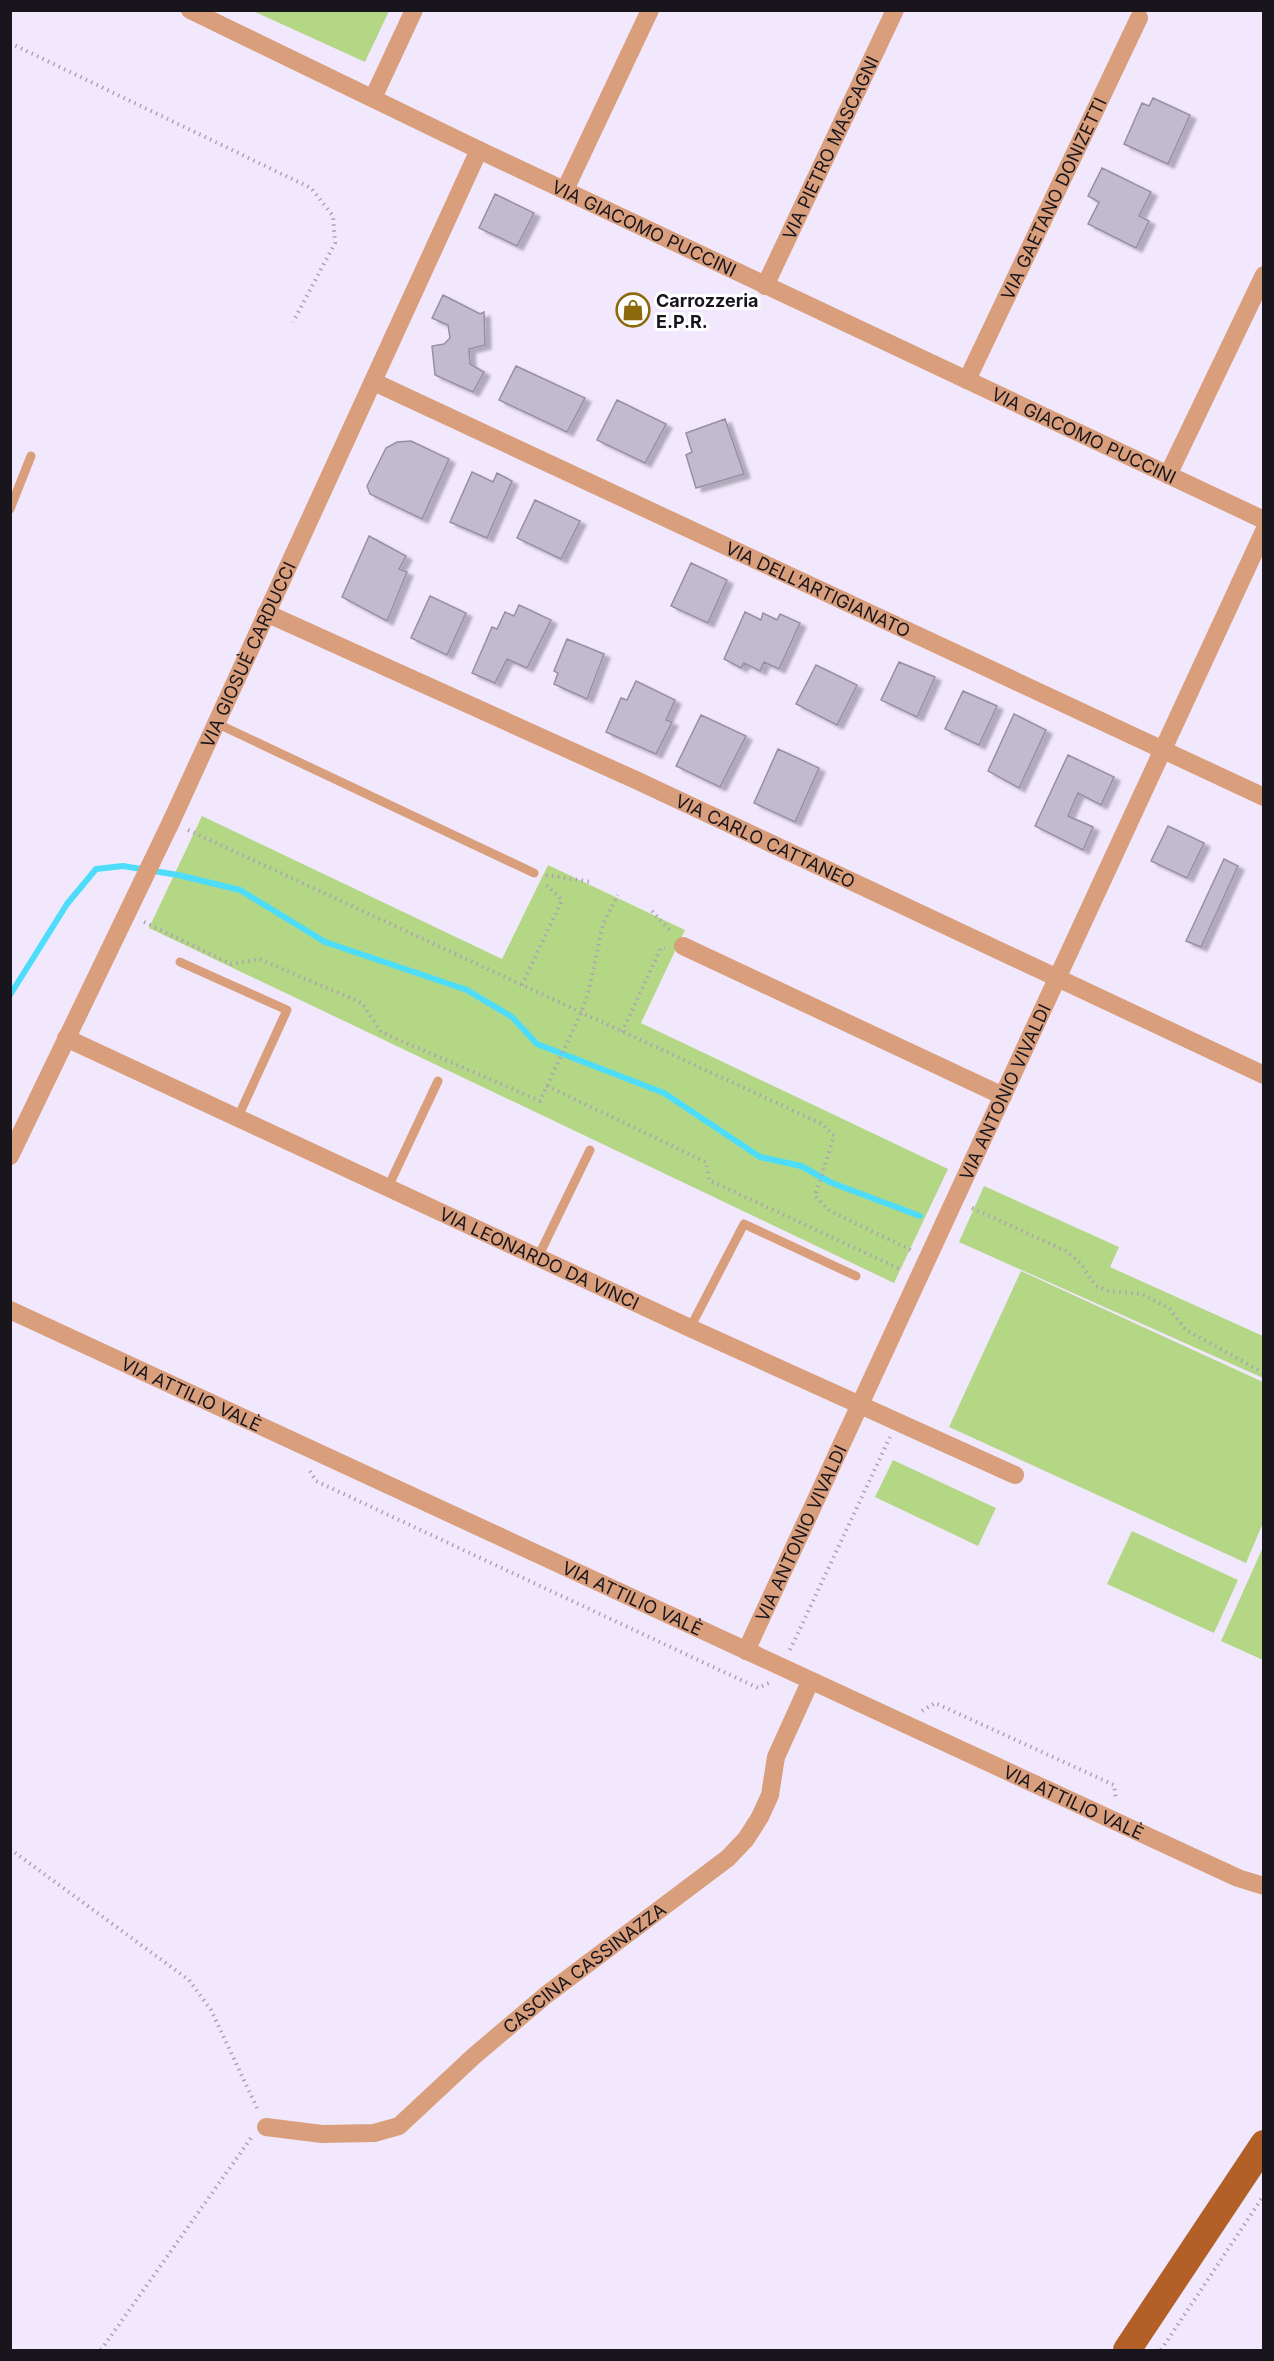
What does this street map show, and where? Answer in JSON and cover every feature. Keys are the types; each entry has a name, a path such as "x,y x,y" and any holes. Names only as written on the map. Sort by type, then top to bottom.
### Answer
{"main road":[{"path":"1127,2350 1263,2144"}],"street":[{"name":"VIA GIACOMO PUCCINI","path":"190,10 765,286 1263,520"},
{"path":"373,98 414,10"},
{"path":"565,190 650,10"},
{"name":"VIA PIETRO MASCAGNI","path":"765,286 895,10"},
{"name":"VIA GAETANO DONIZETTI","path":"967,380 1139,18"},
{"name":"VIA GIOSUÈ CARDUCCI","path":"10,1156 158,850 479,150"},
{"path":"1168,476 1263,275"},
{"name":"VIA DELL'ARTIGIANATO","path":"374,382 1263,797"},
{"name":"VIA ANTONIO VIVALDI","path":"746,1651 1263,531"},
{"name":"VIA CARLO CATTANEO","path":"266,614 638,781 1263,1076"},
{"path":"683,946 1003,1096"},
{"name":"VIA LEONARDO DA VINCI","path":"66,1038 690,1328 1016,1475"},
{"name":"VIA ATTILIO VALÈ","path":"10,1310 810,1682 1261,1887"},
{"name":"CASCINA CASSINAZZA","path":"266,2127 322,2134 374,2133 399,2126 474,2056 546,1995 728,1858 746,1839 760,1817 770,1795 776,1757 810,1682"}],"lane":[{"path":"10,509 31,456"},
{"path":"216,723 534,873"},
{"path":"180,962 287,1010 238,1117"},
{"path":"388,1187 438,1081"},
{"path":"538,1257 590,1150"},
{"path":"690,1328 744,1224 856,1276"}],"path":[{"path":"10,43 311,188 333,216 335,243 293,322"},
{"path":"171,822 822,1124 834,1136 815,1196 830,1211 928,1259"},
{"path":"522,985 562,900 534,873"},
{"path":"534,873 591,882"},
{"path":"127,914 231,964 259,959 362,1003 381,1032 540,1101 581,1013 589,990 603,924 618,895"},
{"path":"652,911 683,946"},
{"path":"622,1032 661,948 683,946"},
{"path":"547,1086 706,1162 709,1180 920,1278"},
{"path":"955,1200 1066,1251 1080,1263 1096,1286 1109,1291 1142,1294 1169,1308 1186,1330 1263,1373"},
{"path":"309,1470 316,1481 758,1688 775,1680 782,1668 897,1422"},
{"path":"919,1713 935,1703 1114,1785 1116,1804"},
{"path":"10,1849 189,1980 211,2010 266,2127 249,2139 101,2350"},
{"path":"1161,2350 1263,2195"}],"green space":[{"path":"253,11 389,11 365,62"},
{"path":"202,816 502,959 548,865 685,930 641,1023 948,1169 894,1283 149,928"},
{"path":"984,1186 1119,1247 1110,1267 1263,1336 1263,1378 959,1242"},
{"path":"1021,1271 1263,1382 1263,1523 1246,1563 949,1427"},
{"path":"893,1460 996,1508 978,1546 875,1497"},
{"path":"1132,1531 1238,1580 1214,1633 1107,1584"},
{"path":"1263,1547 1263,1660 1221,1641"}],"building":[{"path":"1153,98 1190,115 1168,164 1124,144 1142,103 1149,106"},
{"path":"1102,168 1151,192 1139,216 1149,221 1136,248 1088,224 1099,202 1088,196"},
{"path":"495,194 534,213 517,246 479,228"},
{"path":"443,295 480,314 484,312 485,345 469,349 470,364 484,372 473,392 435,375 432,346 444,344 450,338 448,325 432,318"},
{"path":"516,366 585,398 567,432 499,400"},
{"path":"617,400 666,424 645,463 597,440"},
{"path":"725,419 744,474 696,488 686,455 692,452 686,433"},
{"path":"411,441 449,459 422,519 370,494 367,486 386,448 397,442"},
{"path":"472,472 493,482 497,473 512,481 487,538 450,522"},
{"path":"535,500 580,521 561,559 517,538"},
{"path":"369,536 406,556 399,569 407,572 387,621 342,597"},
{"path":"691,563 727,580 708,623 671,606"},
{"path":"430,596 466,613 447,655 411,638"},
{"path":"519,605 551,620 527,668 507,659 495,683 472,673 492,627 497,629 505,612 514,616"},
{"path":"745,612 761,620 763,613 777,620 780,614 800,623 779,669 764,662 760,671 744,663 741,668 724,659"},
{"path":"567,639 604,654 587,699 554,684 558,673 554,671"},
{"path":"899,662 935,677 917,717 881,700"},
{"path":"816,665 857,685 837,725 796,704"},
{"path":"636,681 675,700 666,720 672,722 656,754 606,732 621,698 627,700"},
{"path":"963,691 997,706 979,745 945,729"},
{"path":"1014,714 1046,730 1019,788 988,771"},
{"path":"701,715 746,736 720,787 676,766"},
{"path":"778,749 819,768 795,822 754,803"},
{"path":"1068,755 1114,777 1101,805 1078,793 1068,816 1093,827 1083,850 1035,826"},
{"path":"1168,826 1204,843 1187,878 1151,861"},
{"path":"1224,859 1238,866 1201,947 1186,941"}],"waterway":[{"path":"10,995 67,904 96,869 123,866 178,875 240,890 325,942 467,990 512,1017 537,1044 664,1093 760,1157 801,1166 832,1183 920,1216"}],"place":[{"name":"Carrozzeria E.P.R.","path":"633,310"}]}
